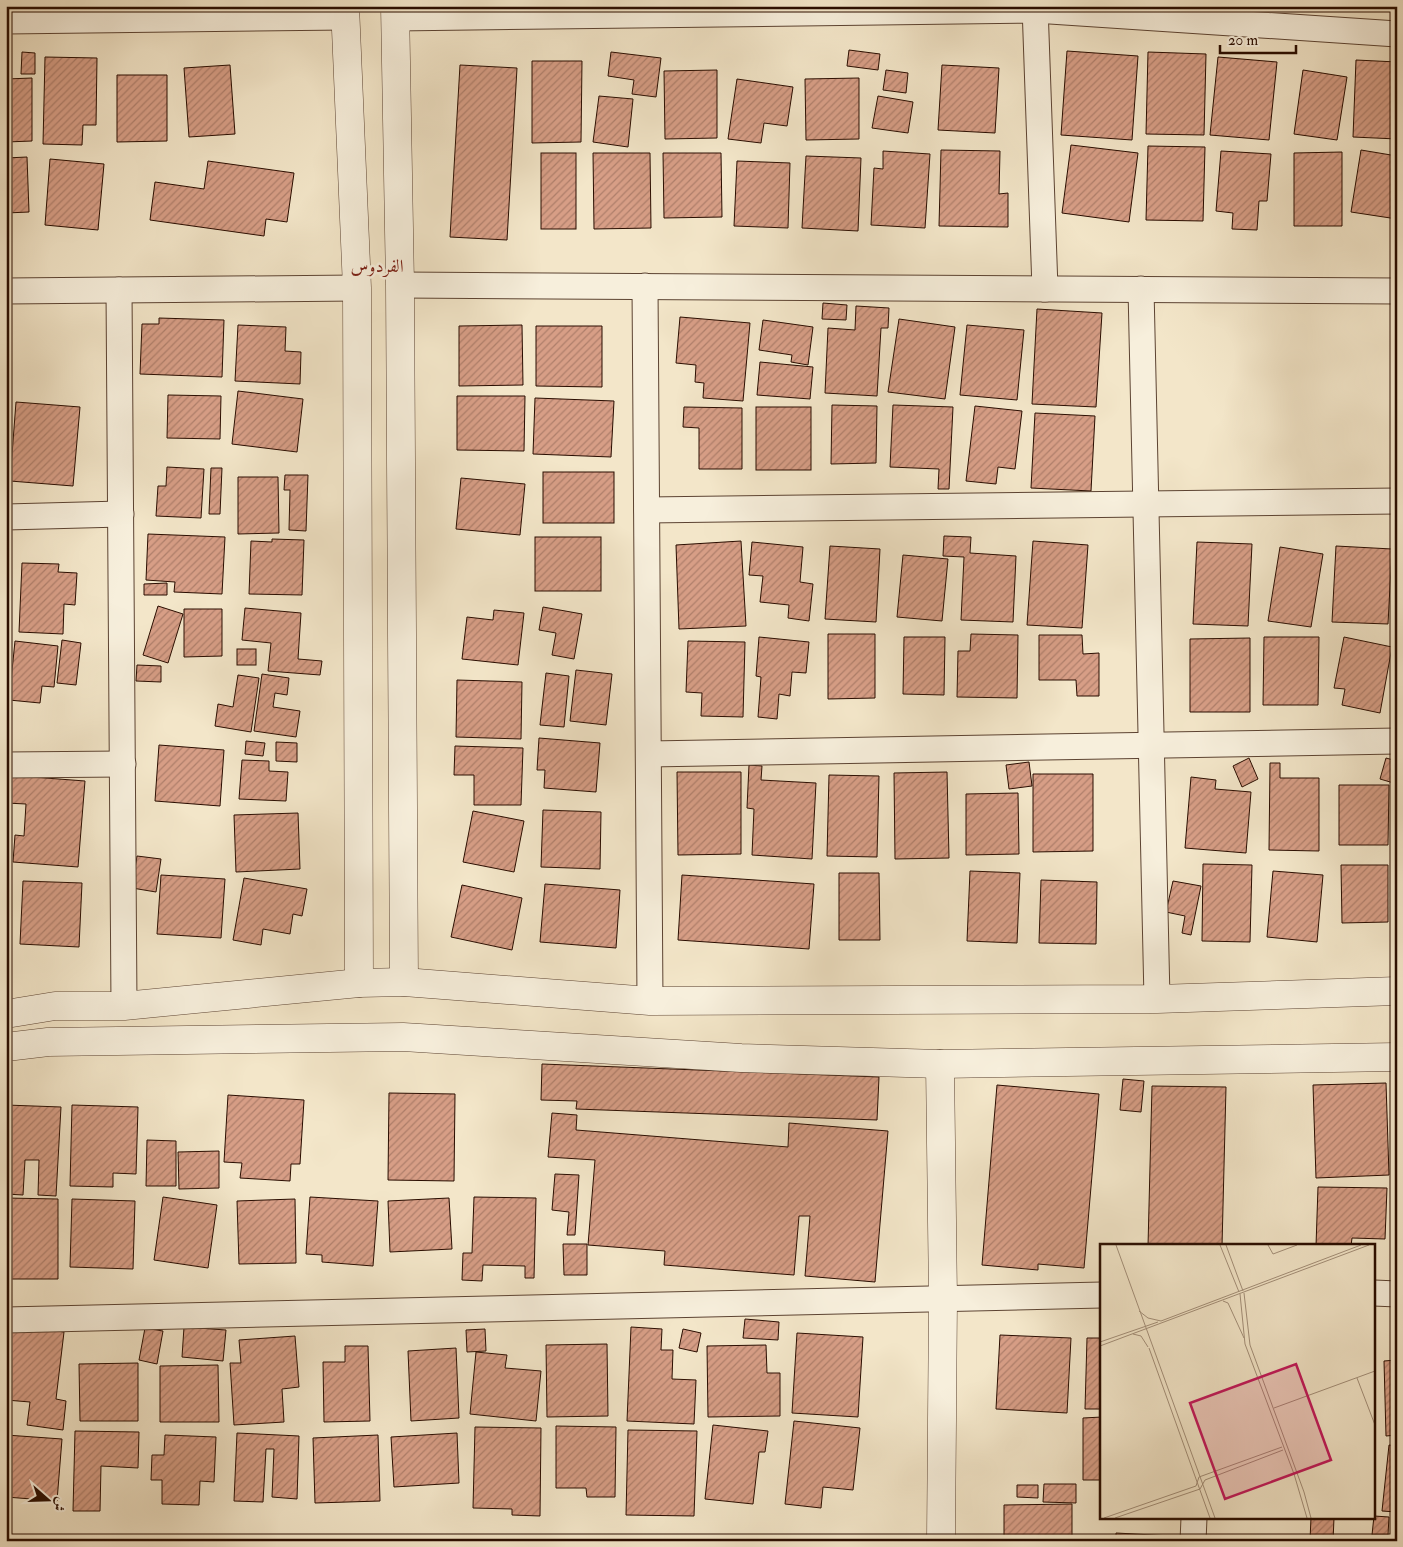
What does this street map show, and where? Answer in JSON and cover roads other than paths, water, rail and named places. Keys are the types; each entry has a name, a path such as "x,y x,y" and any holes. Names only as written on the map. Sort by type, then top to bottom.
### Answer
{"street":[{"path":"1034,8 1045,289"},
{"path":"404,982 400,285 395,12 1034,8 1397,34"},
{"path":"6,21 346,12 357,288 358,983"},
{"path":"400,285 1397,291"},
{"path":"645,286 650,1001"},
{"path":"6,291 357,288"},
{"path":"1141,289 1156,999"},
{"path":"119,290 124,1006"},
{"path":"646,510 1397,501"},
{"path":"6,517 121,514"},
{"path":"649,754 1151,744 1397,742"},
{"path":"6,765 123,764"},
{"path":"6,1014 55,1006 124,1006 358,983 404,982 650,1001 1156,999 1397,992"},
{"path":"6,1047 58,1042 403,1037 741,1058 940,1064 1397,1057"},
{"path":"940,1064 943,1299 941,1541"},
{"path":"1376,1293 1397,1294"},
{"path":"6,1320 1100,1295"},
{"path":"1194,1520 1194,1541"}],"district":[{"name":"الفردوس","path":"377,266"}]}
